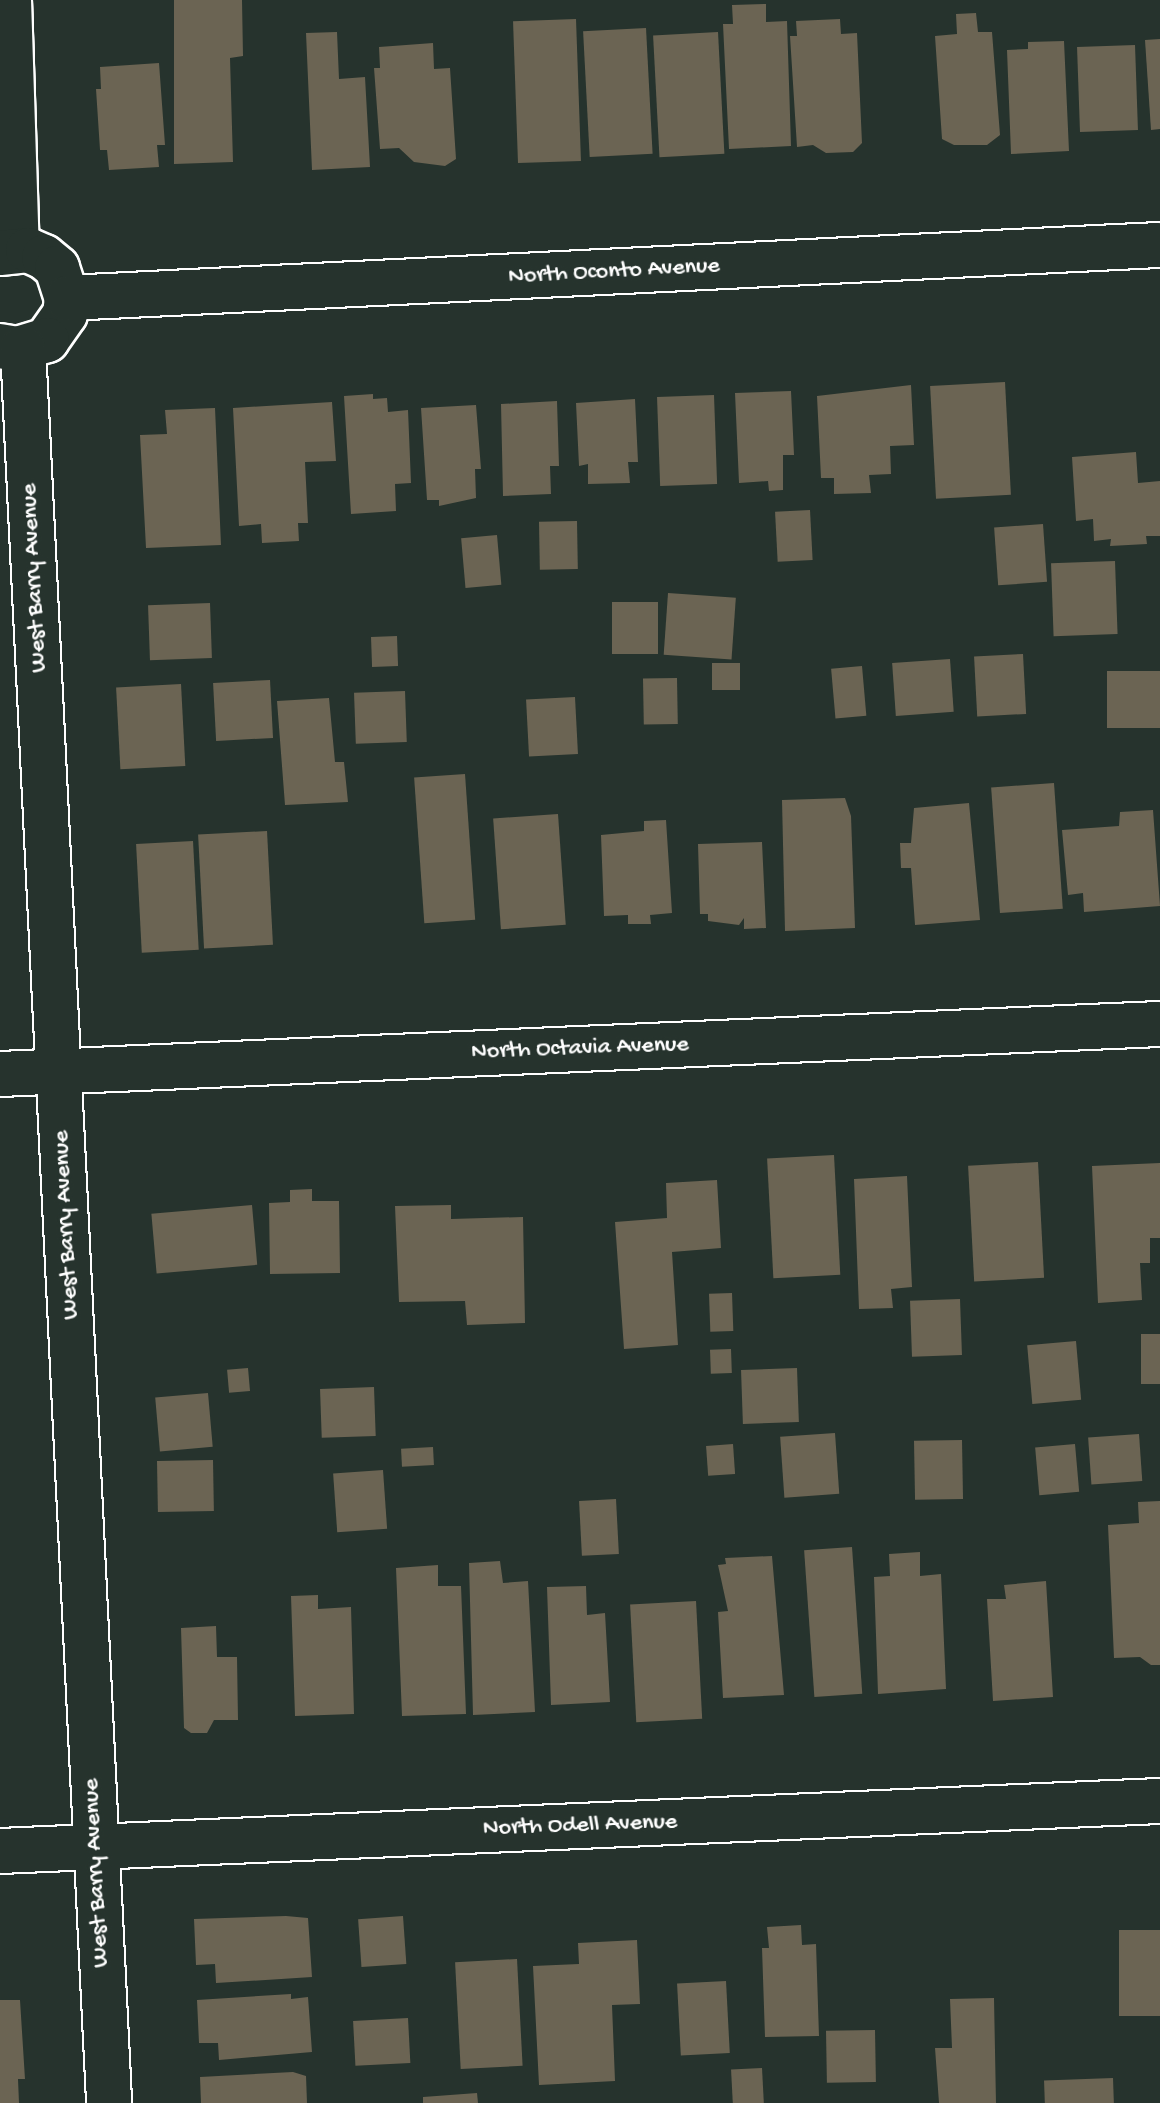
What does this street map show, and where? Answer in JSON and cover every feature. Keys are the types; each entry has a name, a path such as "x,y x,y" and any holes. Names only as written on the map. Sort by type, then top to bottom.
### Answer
{"street":[{"path":"9,0 8,251 44,257 57,268 67,298 58,328 47,340 12,347"},
{"name":"North Oconto Avenue","path":"67,298 1160,245"},
{"name":"West Barry Avenue","path":"12,347 59,1071 109,2103"},
{"name":"North Octavia Avenue","path":"0,1074 1160,1024"},
{"name":"North Odell Avenue","path":"0,1851 1160,1801"}],"building":[{"path":"174,0 242,0 243,56 230,58 233,162 174,164"},
{"path":"766,4 766,22 787,21 791,146 729,149 723,24 733,24 732,5"},
{"path":"976,13 978,32 992,32 1000,135 987,145 954,145 942,139 935,36 957,34 956,14"},
{"path":"576,19 581,161 518,163 513,21"},
{"path":"840,19 841,34 857,33 862,143 853,152 826,153 813,145 797,147 790,36 797,36 796,21"},
{"path":"646,28 653,154 590,157 583,31"},
{"path":"337,32 339,79 365,77 370,167 312,170 306,33"},
{"path":"718,32 724,154 659,157 653,35"},
{"path":"1160,39 1160,129 1151,130 1145,40"},
{"path":"1064,41 1069,151 1011,154 1007,50 1028,49 1028,42"},
{"path":"433,43 434,69 450,68 456,159 445,166 414,162 399,148 380,149 374,68 380,68 379,47"},
{"path":"1135,45 1138,130 1080,132 1077,47"},
{"path":"159,63 165,145 157,145 159,167 109,170 107,150 100,150 96,89 101,89 100,67"},
{"path":"1005,382 1011,495 936,499 930,386"},
{"path":"911,385 914,445 890,446 891,474 869,475 871,493 834,494 834,478 821,478 817,396"},
{"path":"791,391 794,455 783,455 783,490 769,491 768,481 739,483 735,393"},
{"path":"373,394 373,399 387,398 388,412 408,410 411,483 395,484 396,511 351,514 344,396"},
{"path":"714,395 717,484 660,486 657,397"},
{"path":"635,399 638,462 628,462 630,483 588,484 588,464 579,466 576,403"},
{"path":"557,401 559,466 550,466 551,494 503,496 501,404"},
{"path":"332,402 336,461 305,462 308,523 298,523 299,541 262,543 261,524 239,526 233,408"},
{"path":"476,405 481,469 475,469 476,498 439,506 439,500 427,500 421,408"},
{"path":"215,408 221,545 146,548 140,435 167,434 165,410"},
{"path":"1136,452 1138,483 1160,481 1160,536 1146,536 1147,544 1110,546 1111,539 1094,541 1093,519 1076,521 1072,457"},
{"path":"810,510 813,560 778,562 775,512"},
{"path":"577,521 578,569 540,570 539,522"},
{"path":"1043,524 1047,582 998,585 994,527"},
{"path":"497,535 501,585 465,588 461,538"},
{"path":"1115,561 1118,634 1054,636 1051,563"},
{"path":"668,593 736,598 732,660 664,655"},
{"path":"612,602 658,602 658,654 612,654"},
{"path":"210,603 212,658 150,660 148,605"},
{"path":"397,636 398,666 372,667 371,637"},
{"path":"1023,654 1026,714 977,716 974,657"},
{"path":"950,659 954,712 896,716 892,663"},
{"path":"712,663 740,663 740,690 712,690"},
{"path":"862,666 866,716 835,719 831,669"},
{"path":"1107,671 1160,671 1160,728 1107,728"},
{"path":"677,678 678,724 644,725 643,679"},
{"path":"270,680 273,738 216,741 213,683"},
{"path":"181,684 185,766 120,769 116,687"},
{"path":"405,691 407,742 356,744 354,693"},
{"path":"575,697 578,754 529,756 526,700"},
{"path":"329,698 335,762 344,762 348,802 285,805 277,701"},
{"path":"465,774 475,920 424,923 414,778"},
{"path":"1054,783 1063,909 1000,913 991,787"},
{"path":"845,798 851,816 855,928 785,931 782,800"},
{"path":"969,803 980,920 915,925 911,868 901,868 900,843 911,843 914,808"},
{"path":"1153,810 1160,906 1084,912 1083,893 1068,895 1062,830 1119,826 1120,812"},
{"path":"558,814 566,925 501,929 493,819"},
{"path":"666,820 672,913 650,915 651,924 628,924 628,915 604,916 601,835 644,831 644,821"},
{"path":"267,831 273,945 204,948 198,835"},
{"path":"193,841 199,950 142,953 136,844"},
{"path":"762,842 766,928 744,929 744,918 739,925 708,921 708,914 700,914 698,844"},
{"path":"834,1155 840,1275 773,1278 767,1159"},
{"path":"1038,1162 1044,1278 974,1282 968,1166"},
{"path":"1160,1163 1160,1238 1150,1238 1150,1263 1140,1263 1142,1300 1098,1303 1092,1166"},
{"path":"907,1176 912,1287 891,1289 893,1308 859,1309 854,1179"},
{"path":"717,1180 721,1248 672,1252 678,1345 624,1349 615,1222 667,1218 666,1183"},
{"path":"312,1189 312,1201 339,1201 340,1273 270,1274 269,1203 290,1202 290,1190"},
{"path":"252,1205 257,1265 157,1274 151,1214"},
{"path":"451,1205 451,1219 523,1217 525,1323 467,1325 465,1301 399,1302 395,1206"},
{"path":"732,1293 733,1331 710,1332 709,1294"},
{"path":"960,1299 962,1355 912,1357 910,1301"},
{"path":"1141,1334 1160,1334 1160,1384 1141,1384"},
{"path":"1076,1341 1081,1400 1032,1404 1027,1345"},
{"path":"731,1349 732,1373 711,1374 710,1350"},
{"path":"248,1368 250,1391 229,1393 227,1370"},
{"path":"797,1368 799,1422 743,1424 741,1370"},
{"path":"374,1387 376,1436 322,1438 320,1389"},
{"path":"208,1393 213,1447 160,1451 155,1398"},
{"path":"835,1433 839,1494 784,1498 780,1437"},
{"path":"1139,1434 1142,1481 1091,1484 1088,1438"},
{"path":"962,1440 963,1499 915,1500 914,1441"},
{"path":"733,1444 735,1474 708,1476 706,1446"},
{"path":"1075,1444 1079,1492 1039,1495 1035,1447"},
{"path":"433,1447 434,1465 402,1467 401,1449"},
{"path":"213,1460 214,1511 158,1512 157,1461"},
{"path":"383,1470 387,1529 337,1532 333,1473"},
{"path":"616,1499 619,1554 582,1556 579,1501"},
{"path":"1160,1501 1160,1665 1151,1665 1140,1657 1114,1658 1108,1525 1139,1523 1138,1502"},
{"path":"852,1547 862,1694 814,1697 804,1550"},
{"path":"920,1552 920,1576 941,1574 946,1689 878,1694 874,1577 890,1576 889,1554"},
{"path":"772,1556 784,1695 723,1698 718,1612 728,1611 718,1565 726,1564 725,1558"},
{"path":"500,1561 503,1583 528,1581 535,1712 473,1715 469,1563"},
{"path":"438,1565 438,1586 461,1586 466,1714 402,1716 396,1568"},
{"path":"1046,1581 1053,1697 993,1701 987,1599 1006,1599 1004,1585"},
{"path":"586,1586 587,1615 605,1613 610,1702 551,1705 547,1587"},
{"path":"318,1595 318,1609 351,1607 354,1714 295,1716 291,1596"},
{"path":"696,1601 702,1719 636,1722 630,1604"},
{"path":"216,1626 217,1657 237,1657 238,1720 214,1720 207,1733 191,1733 184,1728 181,1628"},
{"path":"403,1916 406,1964 361,1967 358,1919"},
{"path":"308,1918 312,1977 216,1983 215,1964 196,1965 194,1919"},
{"path":"801,1925 802,1945 816,1944 819,2036 765,2037 762,1948 769,1948 767,1927"},
{"path":"1119,1930 1160,1930 1160,2016 1119,2016"},
{"path":"637,1940 640,2004 612,2005 615,2081 539,2085 533,1966 579,1964 578,1943"},
{"path":"517,1959 523,2066 461,2069 455,1962"},
{"path":"726,1981 730,2053 681,2055 677,1984"},
{"path":"291,1994 291,1999 308,1997 312,2052 219,2060 218,2043 199,2043 197,2000"},
{"path":"994,1998 996,2103 939,2103 935,2048 952,2048 950,1999"},
{"path":"0,2000 20,2000 25,2079 18,2079 19,2103 0,2103"},
{"path":"408,2018 410,2063 355,2066 353,2021"},
{"path":"875,2030 876,2082 827,2083 826,2031"},
{"path":"762,2068 764,2103 733,2103 731,2070"},
{"path":"293,2072 306,2076 307,2103 201,2103 200,2077"},
{"path":"1113,2078 1114,2103 1045,2103 1044,2080"},
{"path":"477,2093 478,2103 423,2103 423,2097"}]}
